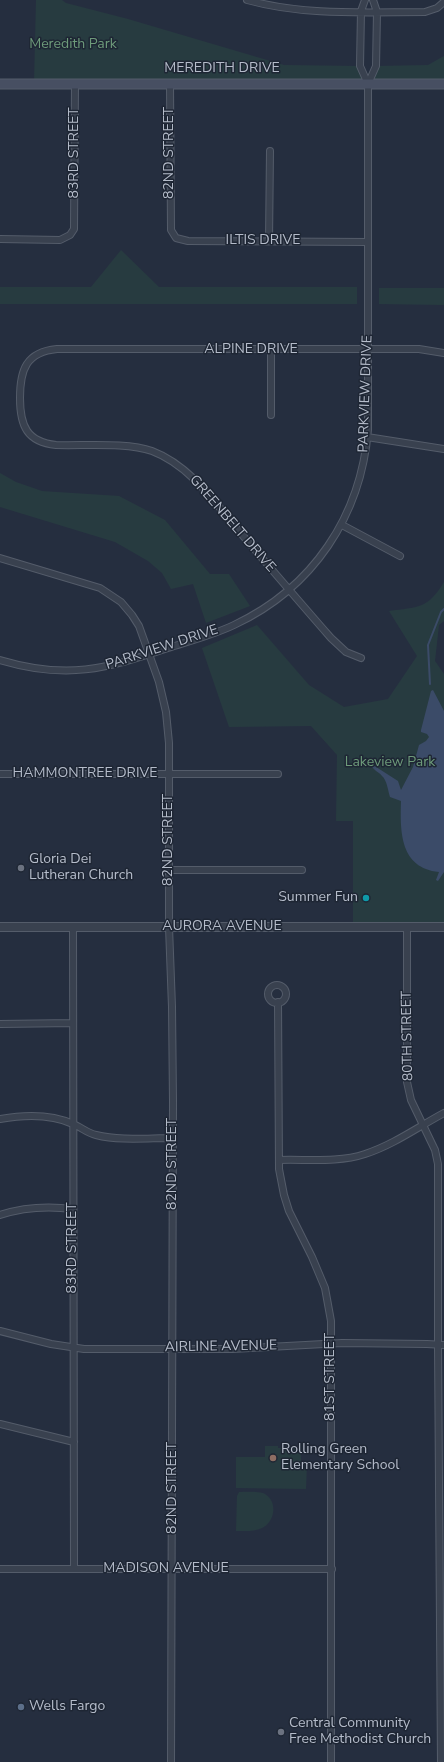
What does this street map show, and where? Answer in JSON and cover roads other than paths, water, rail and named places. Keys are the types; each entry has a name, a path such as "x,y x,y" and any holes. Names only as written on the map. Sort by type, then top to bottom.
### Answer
{"main road":[{"name":"MEREDITH DRIVE","path":"0,84 444,84"}],"street":[{"path":"247,0 278,8 361,12 431,11 444,2"},
{"name":"PARKVIEW DRIVE","path":"0,660 17,665 46,670 67,671 109,667 233,625 271,603 288,589 322,554 342,525 355,496 362,474 367,437 368,84 360,66 361,12 365,0"},
{"name":"PARKVIEW DRIVE","path":"368,84 376,66 377,12 373,0"},
{"name":"83RD STREET","path":"0,239 60,240 70,235 74,229 74,83"},
{"name":"82ND STREET","path":"170,83 170,222"},
{"path":"269,241 270,151"},
{"name":"ILTIS DRIVE","path":"170,222 171,230 180,240 368,242"},
{"name":"ALPINE DRIVE","path":"56,445 44,444 37,440 25,428 20,413 20,380 23,369 27,363 39,353 46,350 419,349 444,353"},
{"path":"271,350 272,415"},
{"path":"367,437 444,449"},
{"name":"GREENBELT DRIVE","path":"56,445 129,446 152,451 175,463 202,488 331,638 346,652 361,658"},
{"path":"342,525 400,556"},
{"name":"82ND STREET","path":"0,558 100,588 121,602 132,614 139,626 148,655 159,682 166,712 170,743 169,927 172,1007 173,1138 173,1569 171,1762"},
{"name":"HAMMONTREE DRIVE","path":"0,774 278,774"},
{"path":"169,870 302,870"},
{"name":"AURORA AVENUE","path":"0,927 444,927"},
{"name":"83RD STREET","path":"73,927 74,1569"},
{"name":"80TH STREET","path":"407,927 407,1082 411,1100 424,1124 435,1150 438,1164 441,1345 441,1762"},
{"name":"81ST STREET","path":"278,1002 279,1160 284,1195 289,1211 317,1268 325,1288 331,1321 331,1762"},
{"path":"0,1024 73,1023"},
{"path":"279,1160 342,1158 364,1154 385,1146 444,1113"},
{"path":"0,1119 26,1116 41,1117 73,1124 94,1134 113,1138 173,1138"},
{"path":"0,1215 35,1208 57,1207 73,1209"},
{"name":"AIRLINE AVENUE","path":"0,1331 74,1348 265,1348 331,1343 441,1345"},
{"path":"0,1424 74,1442"},
{"name":"MADISON AVENUE","path":"0,1569 332,1569"}],"water":[{"path":"433,690 444,711 444,872 438,881 436,880 439,872 426,869 416,864 410,856 405,847 402,836 401,801 390,797 384,778 373,769 371,765 398,781 401,790 413,767 419,745 426,741 429,737 427,734 421,732 421,730 431,691"}],"waterway":[{"path":"430,684 428,645 441,612 444,609"}],"place":[{"name":"Gloria Dei Lutheran Church","path":"21,868"},
{"name":"Summer Fun","path":"366,898"},
{"name":"Rolling Green Elementary School","path":"273,1458"},
{"name":"Wells Fargo","path":"21,1707"},
{"name":"Central Community Free Methodist Church","path":"281,1732"}],"park label":[{"name":"Meredith Park","path":"73,45"},
{"name":"Lakeview Park","path":"390,763"}]}
